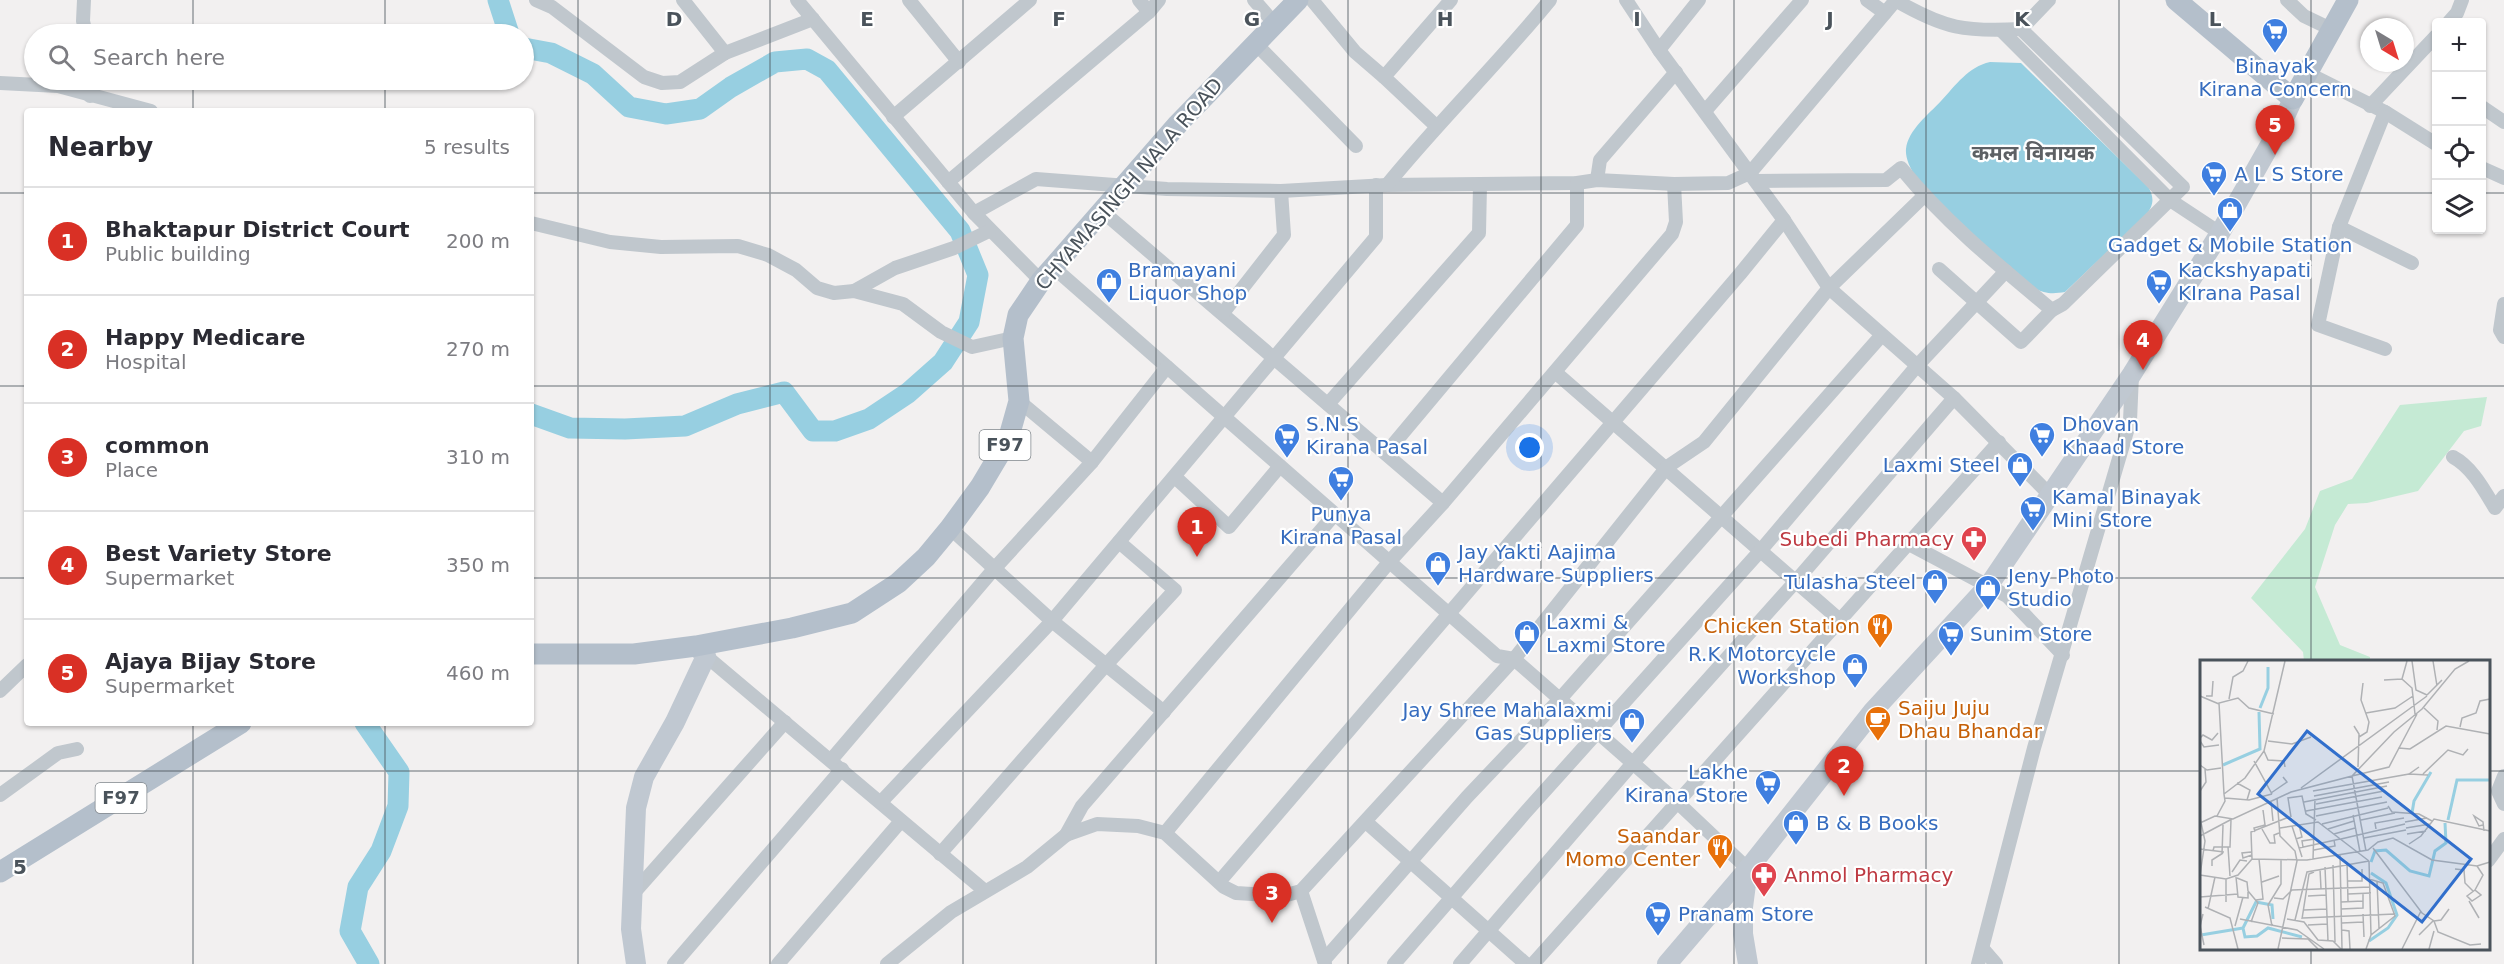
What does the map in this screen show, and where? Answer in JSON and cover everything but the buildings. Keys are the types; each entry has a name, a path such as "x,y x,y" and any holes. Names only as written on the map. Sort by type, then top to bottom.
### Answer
{"main road":[{"name":"CHYAMASINGH NALA ROAD","path":"534,654 701,651 852,613 898,583 926,557 950,528 980,487 1008,440 1019,401 1013,338 1018,315 1047,274 1123,185 1298,0"},
{"path":"2176,0 2293,99"},
{"path":"1667,964 1748,869 1873,711 1989,585 2132,374 2220,233 2348,0"},
{"path":"636,964 631,928 631,896 636,808 645,777 675,722 701,651"},
{"name":"F97","path":"0,872 236,726"},
{"path":"1748,869 1743,908 1743,934 1748,964"}],"street":[{"path":"84,0 84,24"},
{"path":"536,0 556,3 628,66 644,77 662,83 680,82 725,53 813,19"},
{"path":"683,0 725,53"},
{"path":"797,0 974,213 984,234 1047,274 1167,367 1497,656 1514,659 1598,731 1748,869"},
{"path":"928,0 912,5 959,62"},
{"path":"893,117 1030,0"},
{"path":"1139,0 1149,12"},
{"path":"948,182 1149,12 1159,0"},
{"path":"1254,0 1274,23"},
{"path":"1312,0 1355,52 1436,125"},
{"path":"1384,77 1451,0"},
{"path":"881,802 1052,621 1376,237 1382,185 1511,47 1550,0"},
{"path":"1626,0 1659,50 1706,110 1784,220 1829,288 1916,367 1954,398 2050,495"},
{"path":"1659,50 1699,0"},
{"path":"1706,110 1802,0"},
{"path":"1868,0 1885,13"},
{"path":"1753,177 1895,0 1918,14 1960,30 2021,29 2049,0"},
{"path":"2287,0 2304,16 2331,29"},
{"path":"2453,18 2457,13 2459,1"},
{"path":"1939,269 2021,342 2052,310 2073,297 2182,187 2021,29"},
{"path":"2001,30 2170,200 2220,233"},
{"path":"2370,106 2432,40"},
{"path":"1255,43 1356,146"},
{"path":"1597,180 1600,160 1676,72"},
{"path":"2307,73 2385,112 2432,141"},
{"path":"0,83 24,84"},
{"path":"71,90 139,108"},
{"path":"90,90 90,96"},
{"path":"2486,110 2504,122"},
{"path":"2385,112 2339,227 2318,325 2385,349"},
{"path":"974,213 1036,179 1167,189 1281,191 1382,185 1577,183 1597,180 1674,184 1728,183 1753,177 1886,180 1901,168 1924,196 2052,310"},
{"path":"2486,170 2504,177"},
{"path":"1386,453 1577,225 1577,183"},
{"path":"1165,833 1390,561 1443,503 1672,234 1676,222 1674,184"},
{"path":"1328,404 1479,233 1480,185"},
{"path":"1223,313 1284,235 1281,191"},
{"path":"887,964 951,912 1027,867 1066,836 1097,824 1138,826 1165,833 1219,882 1236,893 1283,896 1301,891 1514,659 1667,467 1704,442 1829,288 1924,196"},
{"path":"1102,211 1443,503"},
{"path":"1219,882 1784,220"},
{"path":"534,224 610,242 662,247 738,246 768,255 796,270 817,288 834,294 854,291 895,268 954,248 984,234"},
{"path":"2339,227 2412,263"},
{"path":"1394,964 1598,731 1761,550 1916,367 2006,271"},
{"path":"854,291 903,304 941,332 972,347 1013,338"},
{"path":"2504,304 2500,330 2504,337"},
{"path":"1325,962 1467,797 1560,699 1881,336"},
{"path":"831,760 994,569 1092,462 1167,367"},
{"path":"1555,372 1667,467 1841,621"},
{"path":"1978,964 2034,748 2130,421 2132,374"},
{"path":"1460,964 1633,763 1796,581 1954,398"},
{"path":"1019,401 1092,462"},
{"path":"1533,964 1676,801 1841,621 1999,442"},
{"path":"2453,457 2461,461 2476,479 2495,508 2504,496"},
{"path":"1175,477 1228,527 1280,466"},
{"path":"1066,836 1082,806 1335,514"},
{"path":"950,528 1052,621 1164,712"},
{"path":"940,854 1175,590 1119,542"},
{"path":"1909,544 2007,596 2063,655"},
{"path":"701,651 985,891"},
{"path":"0,691 24,668"},
{"path":"631,896 785,722"},
{"path":"0,795 58,753 77,749"},
{"path":"674,964 842,770"},
{"path":"2504,776 2498,791 2504,804"},
{"path":"778,964 901,821"},
{"path":"1366,822 1413,861 1488,932 1526,964"},
{"path":"2489,858 2504,839"},
{"path":"1301,891 1325,962"},
{"path":"1983,949 1996,964"}],"green space":[{"path":"2487,397 2481,426 2464,431 2418,491 2367,503 2348,504 2335,525 2315,587 2340,645 2370,657 2370,660 2304,660 2303,652 2251,598 2305,529 2320,491 2352,479 2400,405"}],"water":[{"path":"2021,63 2149,188 2152,195 2152,205 2146,215 2065,292 2045,292 2025,281 1942,208 1916,177 1908,162 1906,149 1908,142 1920,123 1963,77 1982,64"}],"waterway":[{"path":"498,0 506,24"},
{"path":"534,50 551,53 593,74 629,107 666,114 700,109 731,87 775,62 807,59 827,70 960,231 978,275 969,322 943,362 908,393 869,419 835,431 813,431 784,392 737,404 685,426 625,429 570,428 534,415"},
{"path":"367,726 399,772 398,806 381,851 358,887 350,931 369,964"}],"place":[{"name":"Binayak Kirana Concern","path":"2275,54"},
{"name":"Ajaya Bijay Store","path":"2275,155"},
{"name":"A L S Store","path":"2214,197"},
{"name":"Gadget & Mobile Station","path":"2230,233"},
{"name":"Bramayani Liquor Shop","path":"1109,304"},
{"name":"Kackshyapati KIrana Pasal","path":"2159,305"},
{"name":"Best Variety Store","path":"2143,370"},
{"name":"Dhovan Khaad Store","path":"2042,458"},
{"name":"S.N.S Kirana Pasal","path":"1287,459"},
{"name":"Laxmi Steel","path":"2020,488"},
{"name":"Punya Kirana Pasal","path":"1341,502"},
{"name":"Kamal Binayak Mini Store","path":"2033,532"},
{"name":"Bhaktapur District Court","path":"1197,557"},
{"name":"Subedi Pharmacy","path":"1974,562"},
{"name":"Jay Yakti Aajima Hardware Suppliers","path":"1438,587"},
{"name":"Tulasha Steel","path":"1935,605"},
{"name":"Jeny Photo Studio","path":"1988,611"},
{"name":"Chicken Station","path":"1880,649"},
{"name":"Laxmi & Laxmi Store","path":"1527,656"},
{"name":"Sunim Store","path":"1951,657"},
{"name":"R.K Motorcycle Workshop","path":"1855,689"},
{"name":"Saiju Juju Dhau Bhandar","path":"1878,742"},
{"name":"Jay Shree Mahalaxmi Gas Suppliers","path":"1632,744"},
{"name":"Happy Medicare","path":"1844,796"},
{"name":"Lakhe Kirana Store","path":"1768,806"},
{"name":"B & B Books","path":"1796,846"},
{"name":"Saandar Momo Center","path":"1720,870"},
{"name":"Anmol Pharmacy","path":"1764,898"},
{"name":"common","path":"1272,923"},
{"name":"Pranam Store","path":"1658,937"}],"district":[{"name":"कमल विनायक","path":"2033,153"}]}
